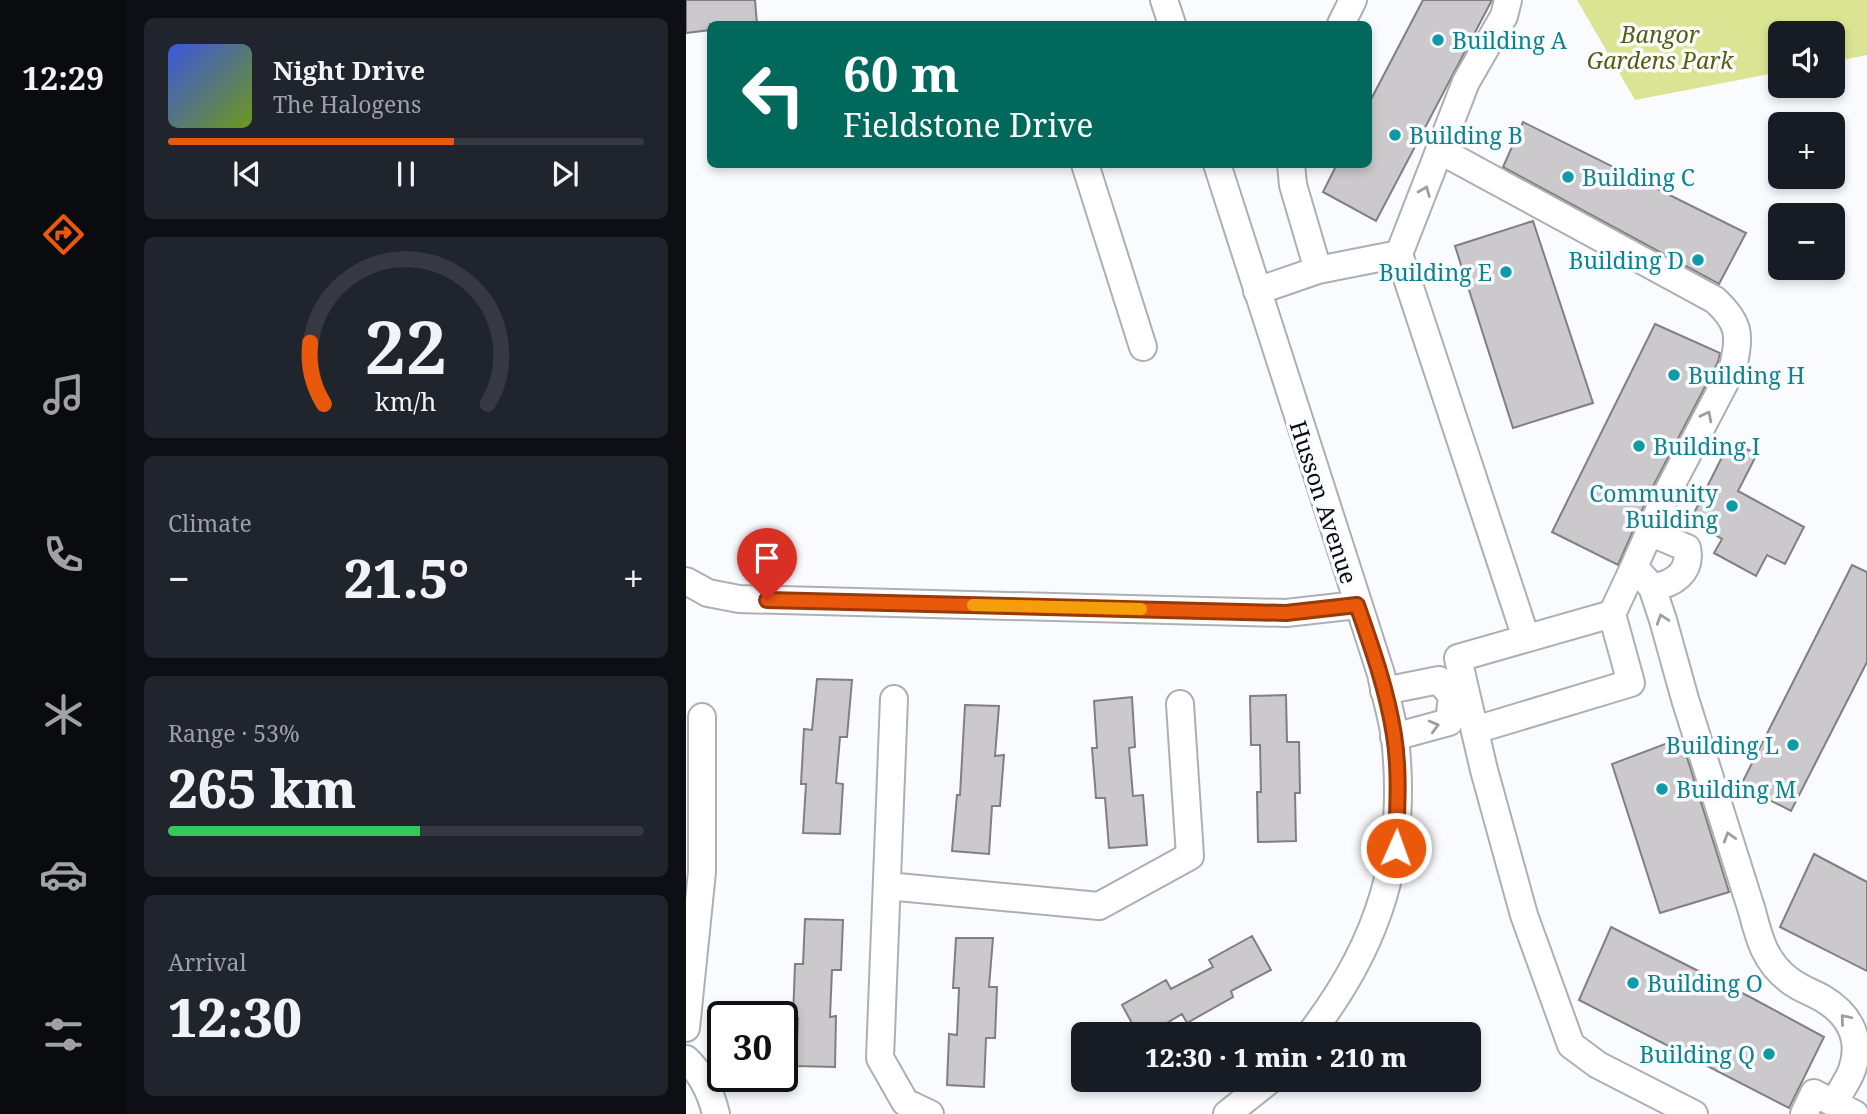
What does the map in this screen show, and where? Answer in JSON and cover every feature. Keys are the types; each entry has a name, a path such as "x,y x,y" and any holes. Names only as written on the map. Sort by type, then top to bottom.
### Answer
{"street":[{"path":"1164,0 1171,21"},
{"path":"1342,21 1353,0"},
{"path":"1507,0 1504,16 1466,82 1399,254 1526,638"},
{"path":"1441,151 1715,300 1730,314 1738,332 1733,367 1664,499 1612,614 1631,683 1475,730"},
{"path":"1086,168 1143,347"},
{"name":"Husson Avenue","path":"1218,168 1384,691 1394,737 1396,848 1364,950 1333,1004 1319,1022"},
{"path":"1291,168 1293,185 1318,270"},
{"path":"1258,291 1318,270 1399,254"},
{"path":"1650,532 1687,548 1689,558 1684,572 1674,581 1651,587"},
{"path":"1634,567 1651,587 1760,944 1771,962 1789,980 1825,1000 1843,1014 1853,1027 1856,1046 1844,1109 1814,1093 1804,1114"},
{"path":"686,581 708,593 739,599 1286,613 1357,605"},
{"path":"1612,614 1458,658 1460,694 1475,730 1524,915 1571,1045 1598,1065 1694,1114"},
{"path":"1384,691 1439,680 1460,694"},
{"path":"1394,737 1449,722 1460,694"},
{"path":"894,699 880,1058 905,1102 930,1114"},
{"path":"887,886 1099,906 1190,856 1180,704"},
{"path":"686,1028 702,872 702,717"},
{"path":"686,1059 696,1068 712,1096 716,1114"},
{"path":"1227,1114 1255,1092"}],"green space":[{"name":"Bangor Gardens Park","path":"1577,0 1867,0 1867,55 1845,59 1845,21 1768,21 1768,74 1635,100"}],"building":[{"path":"686,0 755,0 757,21 707,21 707,30 686,33"},
{"path":"1423,0 1492,0 1376,221 1323,192 1335,168 1372,168 1372,97"},
{"path":"1523,122 1746,233 1719,284 1503,167"},
{"path":"1533,221 1593,403 1513,428 1455,246"},
{"path":"1655,324 1720,353 1718,362 1650,492 1618,565 1552,532"},
{"name":"Community Building","path":"1730,441 1757,454 1738,491 1804,527 1785,564 1767,555 1756,576 1714,553 1722,539 1690,521"},
{"path":"1852,565 1867,572 1867,662 1791,811 1741,785"},
{"path":"817,679 852,680 847,737 840,737 836,783 843,784 840,834 803,833 806,784 801,784 804,729 812,730"},
{"path":"1286,695 1287,742 1299,742 1300,793 1295,793 1296,841 1258,842 1260,745 1251,745 1250,696"},
{"path":"1132,697 1135,747 1129,748 1133,796 1143,795 1147,845 1109,848 1105,798 1096,798 1092,748 1097,748 1094,701"},
{"path":"965,705 999,706 995,756 1004,755 1000,806 992,806 989,854 952,851 957,795 960,795"},
{"path":"1681,738 1729,892 1660,913 1612,764"},
{"path":"1814,854 1867,882 1867,971 1780,927"},
{"path":"805,919 843,920 841,970 832,970 830,1017 836,1016 835,1067 798,1066 798,1001 794,1001 795,964 803,964"},
{"path":"1611,927 1824,1037 1789,1108 1579,1000"},
{"path":"1252,936 1271,970 1231,991 1233,997 1189,1022 1182,1014 1168,1022 1131,1022 1122,1005 1166,980 1171,989 1213,967 1209,960"},
{"path":"956,938 993,938 989,987 997,987 995,1038 986,1038 984,1087 947,1085 949,1034 957,1035 959,988 953,988"}],"slow traffic":[{"path":"973,605 1141,609"}],"place":[{"name":"Building A","path":"1438,40"},
{"name":"Building B","path":"1395,135"},
{"name":"Building C","path":"1568,177"},
{"name":"Building D","path":"1698,260"},
{"name":"Building E","path":"1506,272"},
{"name":"Building H","path":"1674,375"},
{"name":"Building I","path":"1639,446"},
{"name":"Community Building","path":"1732,506"},
{"name":"Building L","path":"1793,745"},
{"name":"Building M","path":"1662,789"},
{"name":"Building O","path":"1633,983"},
{"name":"Building Q","path":"1769,1054"}],"route":[{"path":"767,600 1286,613 1357,605 1381,674 1394,737 1396,848"}]}
